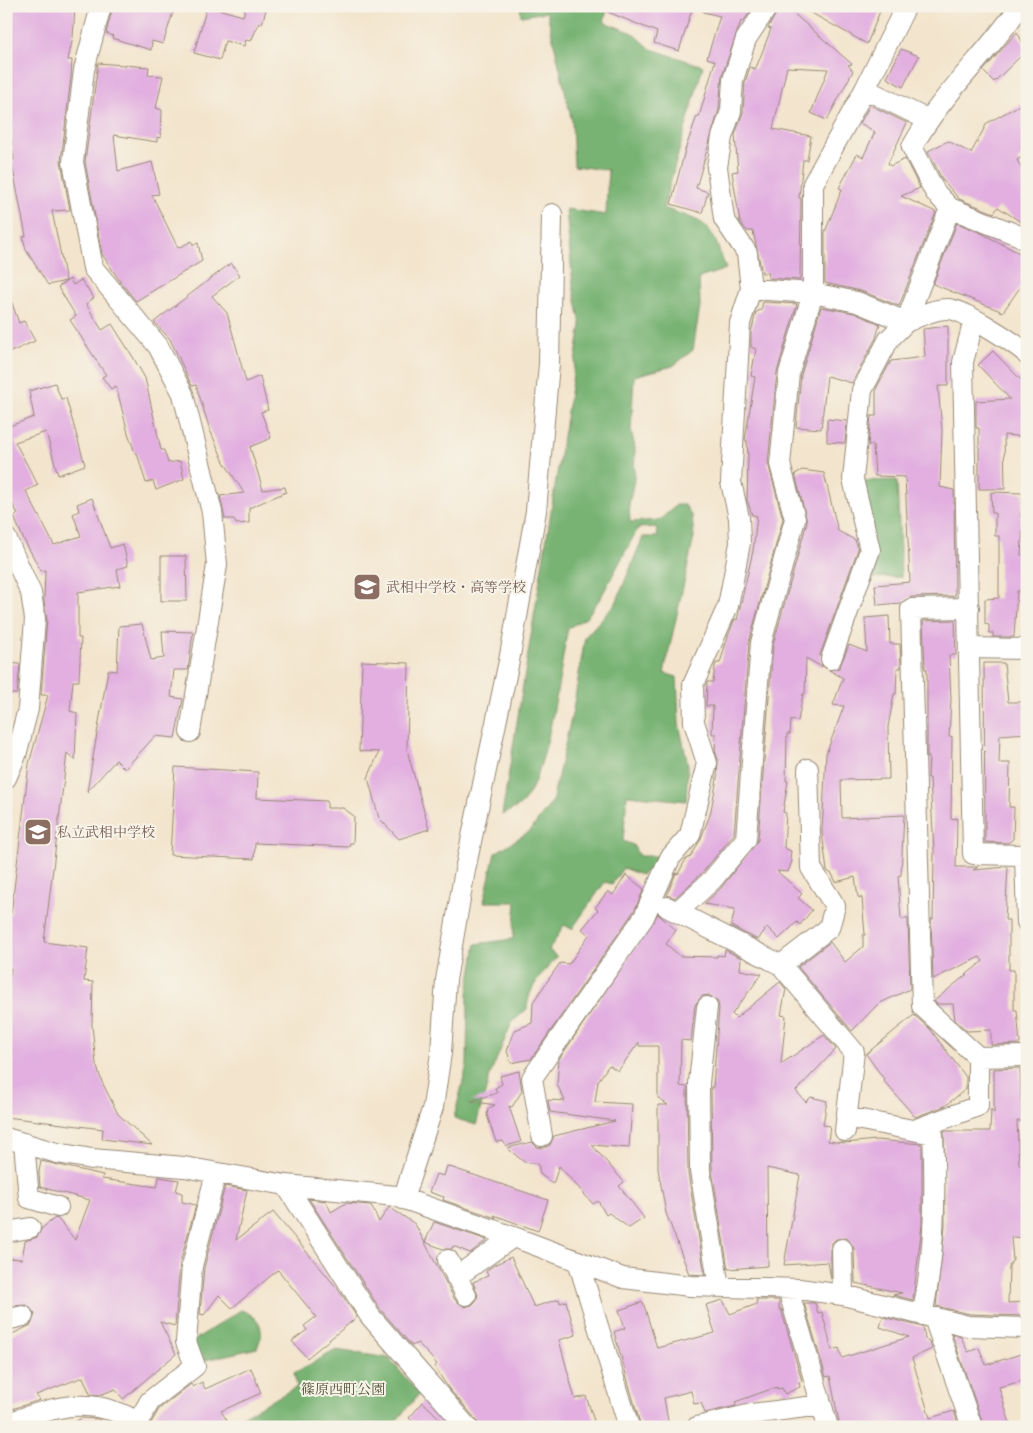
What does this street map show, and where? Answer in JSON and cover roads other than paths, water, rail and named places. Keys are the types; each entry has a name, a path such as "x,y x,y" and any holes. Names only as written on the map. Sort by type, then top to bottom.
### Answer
{"street":[{"path":"101,6 84,70 73,162 93,268 158,346 183,394 212,512 217,566 190,732"},
{"path":"542,1136 532,1078 644,917 670,858 690,835 707,763 694,722 693,685 728,606 740,543 739,518 731,482 740,323 751,289 746,253 724,218 717,167 722,137 731,110 733,80 746,39 768,6"},
{"path":"677,912 712,880 746,839 761,643 796,519 780,464 789,373 813,293 813,184 865,89 906,6"},
{"path":"1020,6 928,120 912,147 936,192 950,208 1020,236 1027,241"},
{"path":"865,89 928,120"},
{"path":"832,659 870,550 853,479 862,390 889,339 906,322 950,208"},
{"path":"404,1199 433,1107 441,1053 446,980 465,870 509,661 536,511 549,364 552,214"},
{"path":"751,289 813,293 857,302 906,322 946,308 959,310 1002,335 1027,355"},
{"path":"974,320 963,362 970,648 969,746 973,854 1025,855 1027,922"},
{"path":"6,538 12,565 31,593 35,619 28,709 16,755 6,778"},
{"path":"968,608 911,609 922,1006 978,1057 1027,1056"},
{"path":"970,648 1027,649"},
{"path":"781,965 828,928 834,906 811,868 808,769"},
{"path":"651,900 781,965 854,1052 846,1124 914,1130 933,1134 935,1182 928,1287 928,1317 972,1427"},
{"path":"707,1007 699,1083 700,1170 719,1287"},
{"path":"914,1130 978,1106 978,1057"},
{"path":"15,1140 58,1153 92,1159 184,1167 286,1185 404,1199 623,1278 719,1287 788,1289 843,1294 968,1326 1027,1328"},
{"path":"15,1140 29,1198 58,1208"},
{"path":"11,1422 61,1406 89,1404 118,1411 138,1424 150,1401 195,1366 186,1342 192,1266 216,1173"},
{"path":"286,1185 370,1316 467,1427"},
{"path":"6,1232 30,1228"},
{"path":"466,1295 452,1269 513,1237"},
{"path":"842,1249 843,1294"},
{"path":"578,1261 629,1427"},
{"path":"788,1289 828,1427"},
{"path":"697,1427 752,1414 821,1405"}],"place":[{"name":"武相中学校・高等学校","path":"367,587"},
{"name":"私立武相中学校","path":"38,832"}],"park label":[{"name":"篠原西町公園","path":"343,1389"}]}
